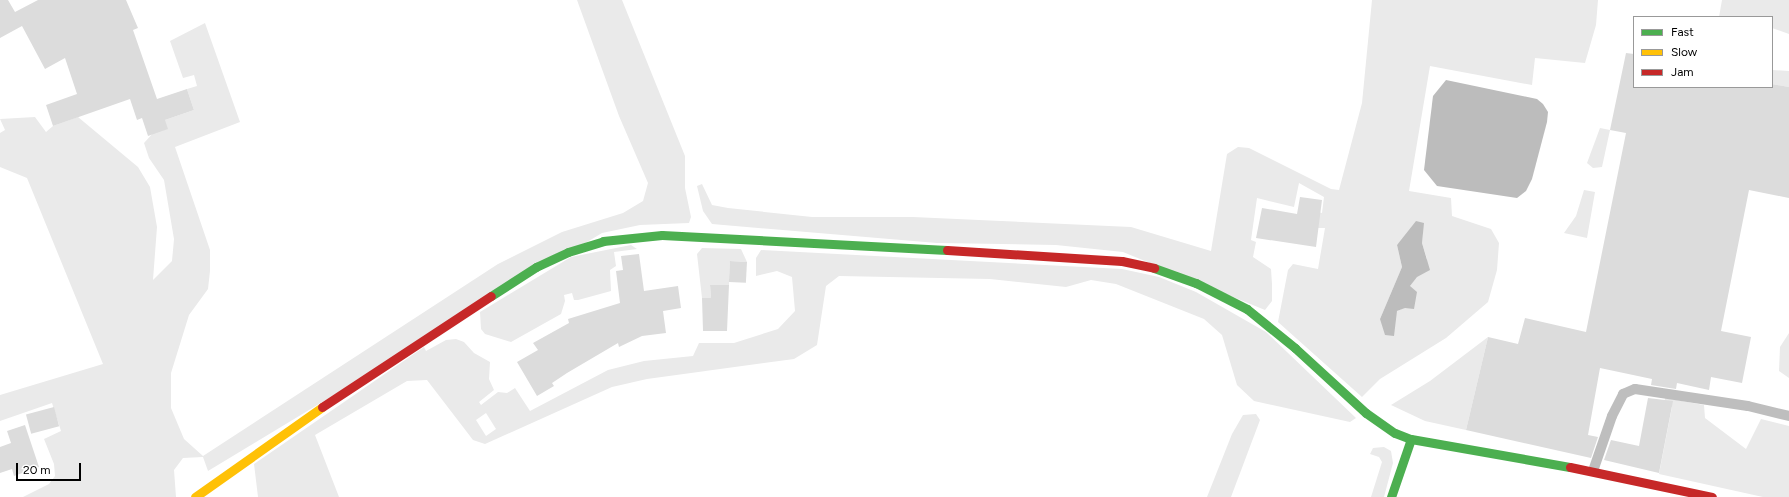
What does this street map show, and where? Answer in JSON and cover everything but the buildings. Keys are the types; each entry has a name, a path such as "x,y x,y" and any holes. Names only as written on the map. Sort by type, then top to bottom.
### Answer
{"street":[{"path":"195,497 250,456 536,266 568,252 603,241 662,235 1062,256 1122,261 1156,268 1196,283 1246,309 1290,343 1366,413 1395,433 1411,439 1593,472 1712,497"},
{"path":"1391,497 1411,439"}],"lane":[{"path":"1593,472 1612,416 1623,394 1635,389 1748,406 1789,416"}],"shaded area":[{"path":"577,0 622,0 685,156 685,188 691,217 689,223 640,225 602,233 208,471 203,457 183,458 174,470 176,497 23,497 49,484 55,476 54,464 44,439 61,431 52,403 0,421 0,395 103,364 27,178 0,167 0,133 5,130 0,119 35,117 46,132 53,126 78,117 138,167 150,187 157,227 153,280 172,261 174,239 164,180 149,158 144,143 165,120 194,110 187,89 197,86 194,75 183,78 170,41 205,23 240,122 175,147 210,250 210,271 208,289 189,315 171,373 171,408 184,439 203,456 498,264 562,232 623,213 643,201 648,183 619,116"},
{"path":"1372,0 1598,0 1596,25 1585,63 1535,58 1532,85 1430,66 1409,191 1451,198 1452,216 1491,229 1499,243 1497,270 1488,302 1446,338 1380,379 1362,397 1278,322 1288,270 1293,264 1318,269 1325,228 1318,228 1312,211 1322,213 1324,197 1299,183 1294,207 1257,198 1251,240 1256,242 1253,257 1271,269 1272,301 1265,310 1123,252 1056,245 937,243 712,224 703,211 697,186 702,184 712,205 728,208 812,217 913,217 1131,227 1211,251 1227,154 1238,147 1249,148 1331,189 1339,190 1362,103","holes":["1423,223 1422,243 1427,259 1410,286 1404,308 1380,319 1402,267 1397,245"]},
{"path":"1722,0 1789,0 1789,34 1773,28 1773,16 1719,16"},
{"path":"1773,70 1789,71 1789,87 1773,84"},
{"path":"1446,80 1537,99 1543,104 1548,112 1547,122 1532,179 1526,191 1517,198 1437,186 1424,170 1433,96"},
{"path":"1600,128 1610,130 1602,167 1593,168 1587,163"},
{"path":"1584,190 1595,192 1587,238 1564,233 1576,216"},
{"path":"1416,221 1424,223 1422,243 1430,270 1417,277 1410,286 1417,292 1414,309 1405,308 1397,311 1394,336 1385,335 1380,319 1402,267 1397,245"},
{"path":"631,245 637,249 614,252 616,266 610,270 611,291 578,300 574,300 572,293 564,295 565,301 561,314 511,342 485,334 481,329 480,312 571,257"},
{"path":"702,248 741,249 747,262 730,261 729,285 710,285 711,298 702,298 697,254"},
{"path":"761,250 1122,269 1159,277 1196,292 1266,332 1356,418 1350,422 1254,401 1237,385 1222,335 1204,319 1116,284 1091,280 1066,287 990,279 839,276 826,286 817,345 794,359 647,379 612,387 485,444 473,440 427,380 407,381 315,435 339,497 258,497 254,464 424,347 426,351 446,340 456,339 464,342 474,353 490,362 489,379 494,390 479,402 481,405 498,392 507,393 515,388 530,411 608,370 644,361 693,356 699,343 734,343 778,329 795,311 792,277 777,271 756,276 756,258","holes":["486,413 496,429 486,436 476,420"]},
{"path":"1789,333 1789,378 1779,371 1780,347"},
{"path":"1488,337 1466,430 1425,421 1391,405 1430,381"},
{"path":"1665,398 1704,405 1705,418 1746,449 1761,419 1789,426 1789,497 1763,497 1659,474 1672,407 1664,405"},
{"path":"1256,414 1260,420 1231,497 1207,497 1232,434 1243,415"},
{"path":"1384,447 1391,451 1393,463 1384,497 1371,497 1382,462 1379,457 1370,454 1373,448"}],"traffic: fast":[{"path":"491,296 536,267 568,252 603,241 662,235 947,250"},
{"path":"1154,268 1196,283 1247,309 1295,348 1366,413 1395,433 1411,439 1570,467"},
{"path":"1391,497 1411,439"}],"traffic: slow":[{"path":"195,497 322,407"}],"traffic: jam":[{"path":"947,250 1122,261 1154,268"},
{"path":"322,407 491,296"},
{"path":"1570,467 1712,497"}]}
